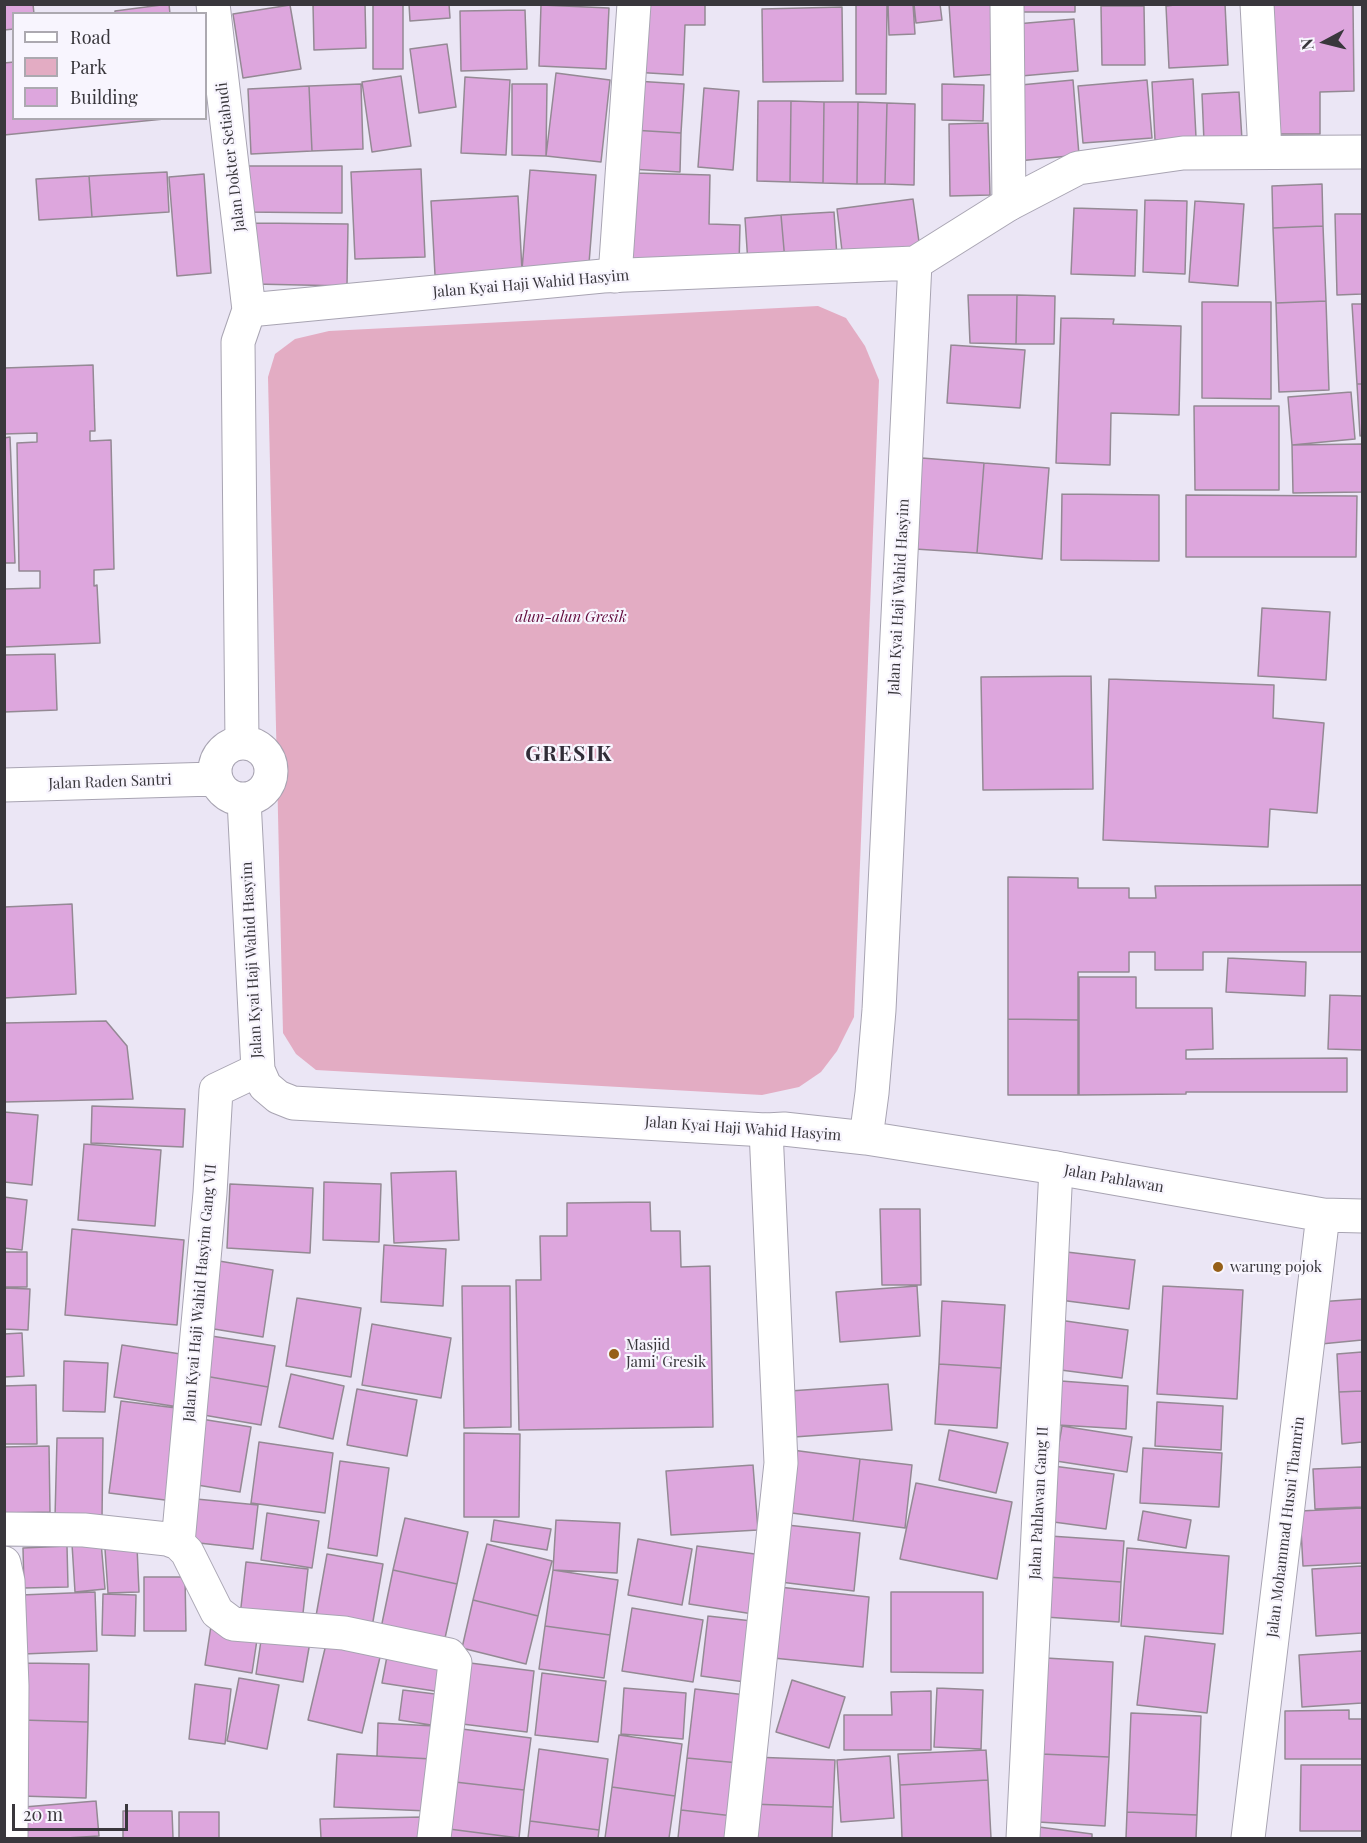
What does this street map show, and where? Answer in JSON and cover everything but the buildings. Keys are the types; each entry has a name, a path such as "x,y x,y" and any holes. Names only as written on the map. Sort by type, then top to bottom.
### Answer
{"street":[{"name":"Jalan Dokter Setiabudi","path":"213,4 249,310"},
{"path":"615,276 634,4"},
{"path":"1007,4 1009,204"},
{"path":"1257,4 1265,152"},
{"path":"915,262 1009,204 1078,168 1183,153 1362,152"},
{"name":"Jalan Kyai Haji Wahid Hasyim","path":"244,800 258,1070 265,1086 278,1098 293,1103 766,1130 784,1129 866,1138 879,1010 915,262 615,276 249,310"},
{"path":"242,742 238,342 249,310"},
{"path":"242,742 254,745 264,753 270,764 271,777 266,788 256,797 244,800 232,798 221,790 215,779 215,766 220,754 230,746 242,742"},
{"name":"Jalan Raden Santri","path":"4,785 215,779"},
{"name":"Jalan Kyai Haji Wahid Hasyim Gang VII","path":"178,1543 210,1192 216,1090 258,1070"},
{"path":"741,1839 782,1462 766,1130"},
{"name":"Jalan Pahlawan","path":"866,1138 1056,1168 1323,1215 1362,1216"},
{"name":"Jalan Pahlawan Gang II","path":"1023,1839 1056,1168"},
{"name":"Jalan Mohammad Husni Thamrin","path":"1248,1839 1323,1215"},
{"path":"4,1528 84,1530 167,1539 178,1543 187,1551 217,1612 233,1624 344,1633 449,1655 455,1663 434,1839"},
{"path":"4,1563 8,1581 12,1686 10,1839"}],"green space":[{"name":"alun-alun Gresik","path":"818,306 846,318 865,346 879,380 854,1017 837,1051 821,1072 799,1087 762,1095 316,1070 296,1054 283,1033 268,377 275,354 295,339 329,331"}],"place":[{"name":"warung pojok","path":"1218,1267"},
{"name":"Masjid Jami' Gresik","path":"614,1354"}],"district":[{"name":"GRESIK","path":"569,754"}]}
